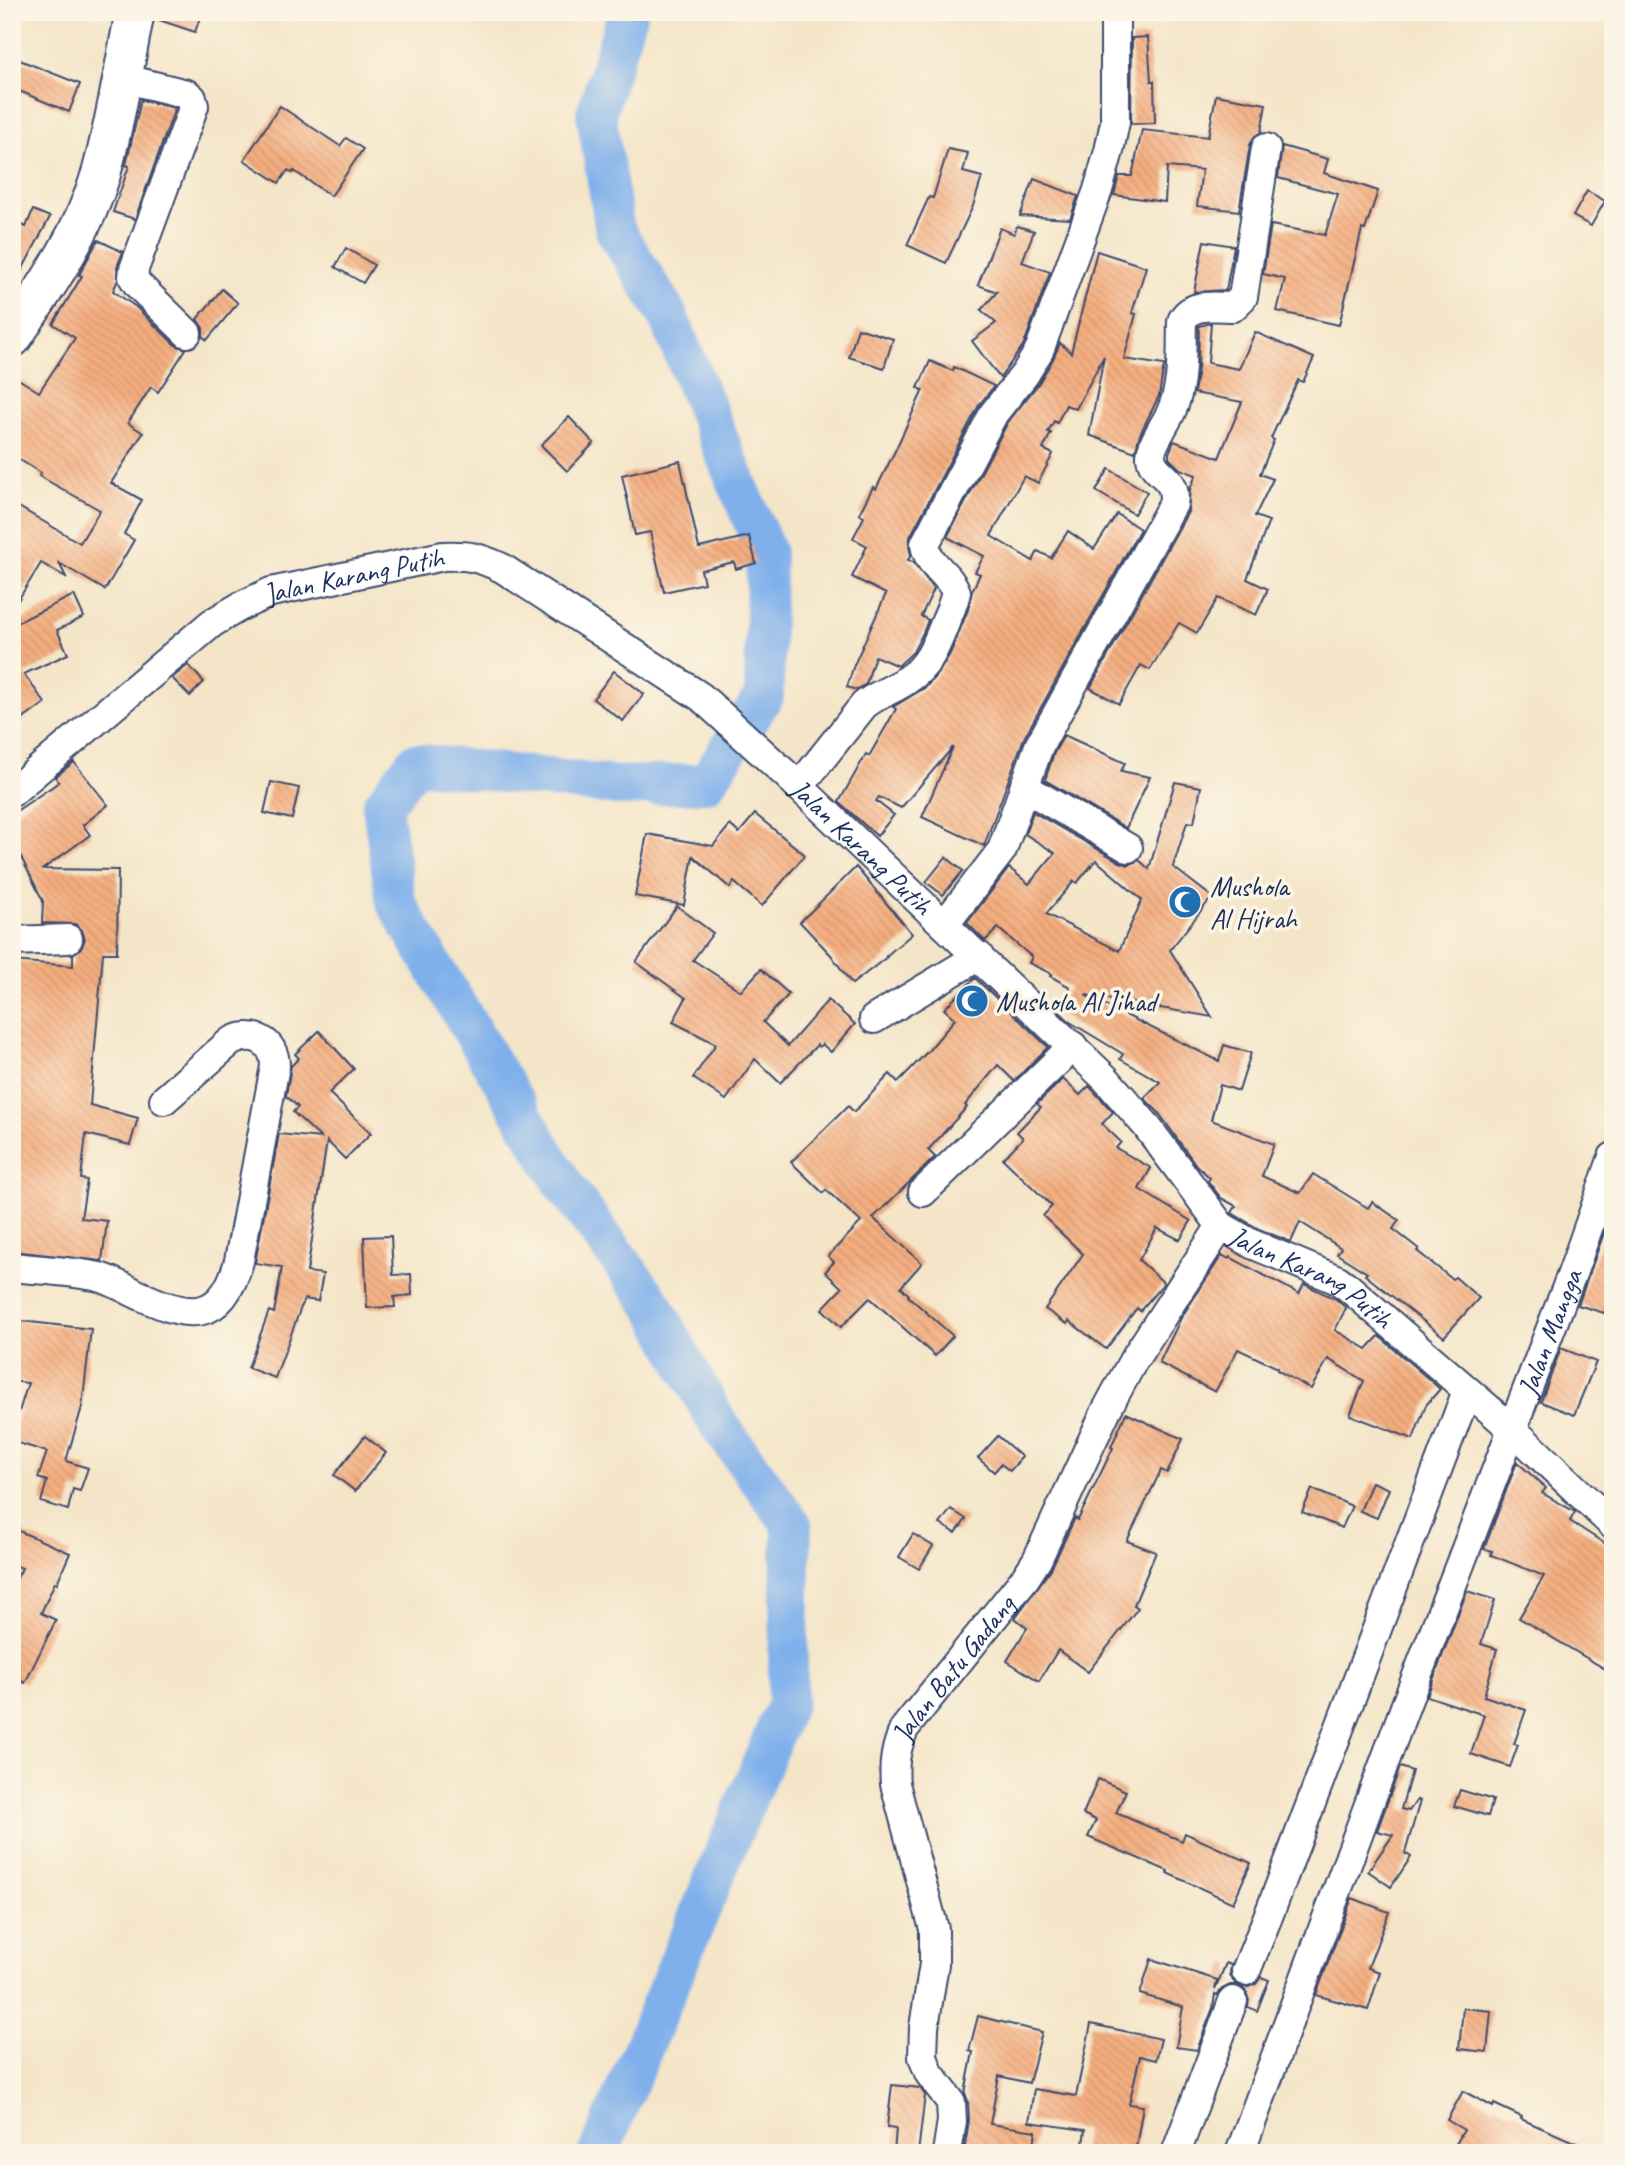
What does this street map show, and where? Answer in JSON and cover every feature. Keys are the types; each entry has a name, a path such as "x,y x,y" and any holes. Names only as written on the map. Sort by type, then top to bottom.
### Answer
{"highway":[{"path":"12,338 71,245 100,176 135,12"}],"street":[{"path":"795,782 864,705 873,697 915,675 934,652 956,592 954,586 930,559 925,544 994,413 1035,358 1098,190 1115,122 1115,12"},
{"path":"122,78 187,94 192,98 194,106 133,277 187,333"},
{"path":"945,924 1002,850 1039,746 1173,504 1173,487 1154,464 1152,449 1172,411 1179,386 1182,321 1191,309 1233,307 1242,297 1266,148"},
{"name":"Jalan Karang Putih","path":"12,792 212,623 241,606 271,592 443,556 470,555 482,558 502,568 701,697 795,782 1105,1078 1145,1124 1221,1226 1252,1244 1338,1280 1512,1429 1613,1525"},
{"path":"1024,787 1128,848"},
{"path":"12,941 68,939"},
{"path":"874,1019 979,956"},
{"path":"12,1267 99,1277 180,1310 198,1311 211,1307 224,1297 233,1281 239,1261 275,1066 272,1048 260,1039 240,1037 230,1042 164,1100"},
{"path":"923,1192 1073,1046"},
{"name":"Jalan Mangga","path":"1240,2153 1405,1707 1573,1271 1613,1157"},
{"name":"Jalan Batu Gadang","path":"947,2153 952,2121 951,2102 929,2073 923,2057 924,2027 934,1964 934,1928 895,1784 893,1764 897,1746 904,1729 1037,1560 1113,1397 1221,1226"},
{"path":"1246,1971 1272,1909 1467,1391"},
{"path":"1176,2153 1233,2001"}],"building":[{"path":"156,12 202,12 195,32 156,19"},
{"path":"1148,37 1151,81 1154,81 1155,123 1131,124 1132,38"},
{"path":"17,59 80,84 69,112 12,88 12,71"},
{"path":"1216,95 1266,104 1261,132 1254,137 1250,145 1239,211 1197,206 1202,170 1167,167 1165,202 1114,195 1119,176 1132,176 1142,130 1208,137"},
{"path":"141,100 175,108 135,219 113,212 129,166 126,165"},
{"path":"280,106 340,146 346,138 363,149 331,196 294,171 293,173 288,170 279,183 244,160"},
{"path":"1282,146 1328,159 1324,173 1378,191 1365,230 1362,229 1339,325 1277,311 1285,279 1263,274 1271,225 1325,235 1338,194 1278,178"},
{"path":"948,149 968,153 963,172 982,177 973,206 946,263 907,245 929,197 933,198"},
{"path":"1034,179 1078,196 1070,219 1020,216"},
{"path":"1587,191 1605,201 1591,226 1573,216"},
{"path":"33,210 50,217 12,289 12,220 26,227"},
{"path":"1017,226 1034,231 1022,262 1050,272 1024,344 1000,378 972,341 996,323 981,310 997,292 978,285 1000,228 1014,234"},
{"path":"98,240 123,252 117,267 118,280 113,291 136,307 175,345 186,349 158,392 151,387 128,423 143,433 111,483 142,500 124,534 134,540 105,590 59,563 66,577 41,563 12,610 12,503 80,543 100,510 39,476 41,473 12,455 12,375 39,392 75,338 53,324 82,276 79,275"},
{"path":"1204,241 1234,246 1226,290 1194,292"},
{"path":"346,248 374,265 363,283 335,267"},
{"path":"1097,251 1146,267 1132,313 1136,314 1124,359 1164,365 1159,396 1140,434 1135,452 1089,435 1104,356 1076,409 1066,405 1057,423 1054,421 1048,432 1051,433 1043,449 1053,454 1038,483 1024,476 991,536 1033,561 1038,551 1051,558 1068,531 1094,549 1117,514 1140,529 1024,738 984,846 922,817 953,747 901,808 879,797 876,801 894,815 877,836 839,802 896,709 893,707 926,687 950,654 980,574 975,572 984,556 947,537 1008,422 1039,383 1060,343 1071,353"},
{"path":"222,289 238,303 207,340 203,337 203,328 197,319"},
{"path":"1211,323 1208,363 1239,369 1255,332 1314,358 1303,382 1298,380 1271,438 1274,440 1260,474 1273,479 1255,516 1269,521 1247,579 1268,589 1256,615 1218,598 1197,633 1179,623 1150,670 1141,665 1119,704 1090,688 1188,512 1190,489 1196,475 1180,469 1169,458 1169,453 1174,441 1219,458 1242,402 1194,393 1198,368 1199,326"},
{"path":"858,328 893,339 884,368 849,357"},
{"path":"930,361 953,371 954,367 994,386 979,405 910,537 911,555 908,560 913,562 934,589 921,616 928,620 923,633 913,652 898,666 875,656 866,684 856,690 847,687 886,594 852,577 867,546 853,538 864,517 859,514 873,487 876,489 923,390 918,388"},
{"path":"569,417 594,443 567,471 541,445"},
{"path":"680,461 699,548 749,536 756,563 736,569 734,562 701,570 704,583 664,592 650,532 635,535 622,475"},
{"path":"1109,469 1147,492 1134,514 1096,491"},
{"path":"74,595 84,617 57,630 68,654 24,674 45,703 12,727 12,625"},
{"path":"188,665 204,682 190,696 172,678"},
{"path":"614,671 644,694 623,721 593,699"},
{"path":"1064,735 1125,763 1121,771 1150,777 1126,828 1045,780 1054,753"},
{"path":"74,762 108,805 83,825 90,835 43,869 118,870 117,953 103,953 90,1105 138,1118 130,1145 86,1134 81,1179 87,1180 81,1218 107,1221 102,1261 12,1251 12,961 73,966 73,954 82,947 85,939 82,930 75,924 42,923 43,901 12,839 12,814 59,782 55,777"},
{"path":"271,782 299,788 292,819 264,813"},
{"path":"1175,782 1201,787 1194,823 1187,822 1173,867 1212,897 1170,950 1212,1017 1085,995 1219,1061 1224,1045 1251,1053 1239,1091 1220,1085 1211,1120 1274,1144 1262,1176 1300,1193 1313,1174 1368,1208 1372,1202 1399,1220 1393,1229 1419,1249 1417,1251 1452,1279 1455,1277 1479,1298 1444,1337 1365,1275 1367,1273 1337,1254 1341,1248 1300,1222 1291,1242 1259,1229 1232,1213 1236,1206 1221,1198 1208,1181 1210,1178 1196,1165 1158,1112 1144,1098 1160,1082 1120,1059 1123,1054 1070,1022 1056,1008 1070,987 1050,976 1052,974 1029,963 1032,957 998,928 985,941 967,923 1009,868 1029,884 1055,853 1025,834 1033,812 1120,862 1129,865 1139,860 1149,869","holes":["1096,860 1142,900 1119,951 1046,914"]},
{"path":"755,814 805,855 762,906 734,882 730,888 693,856 684,905 635,896 647,834 713,846 730,825 739,833"},
{"path":"946,857 963,871 943,895 926,882"},
{"path":"856,867 912,934 852,984 831,955 800,922"},
{"path":"677,906 713,933 693,960 741,991 761,969 789,994 763,1022 788,1046 828,1000 855,1024 831,1052 822,1044 819,1047 817,1045 780,1083 755,1059 726,1100 693,1078 716,1044 673,1022 686,998 636,962"},
{"path":"975,978 1048,1047 1014,1081 998,1065 965,1105 967,1107 928,1150 935,1157 873,1218 922,1263 901,1287 953,1336 935,1356 870,1298 841,1327 822,1309 842,1288 825,1272 834,1262 828,1256 861,1222 826,1190 823,1193 791,1162 848,1106 854,1112 890,1074 898,1082 955,1019 944,1009"},
{"path":"319,1031 354,1069 329,1093 371,1133 345,1159 327,1141 307,1272 323,1274 318,1301 304,1299 275,1378 248,1368 269,1311 274,1313 282,1267 255,1263 279,1134 321,1138 293,1112 298,1107 286,1096 291,1066 299,1058 295,1054"},
{"path":"1063,1079 1080,1095 1089,1086 1113,1112 1102,1124 1121,1142 1116,1148 1151,1168 1139,1189 1191,1221 1180,1240 1157,1228 1139,1260 1164,1283 1140,1311 1137,1308 1106,1349 1069,1321 1067,1324 1045,1309 1083,1254 1043,1216 1052,1206 1003,1159 1023,1138 1017,1132 1041,1107 1037,1104"},
{"path":"1613,1208 1613,1286 1604,1313 1578,1305"},
{"path":"391,1236 393,1275 411,1274 412,1295 394,1297 395,1307 367,1308 364,1237"},
{"path":"1222,1255 1299,1294 1304,1284 1336,1299 1346,1308 1335,1330 1367,1349 1379,1336 1440,1389 1426,1405 1413,1439 1350,1415 1364,1381 1328,1359 1311,1389 1277,1370 1278,1368 1238,1349 1215,1392 1159,1363 1181,1318"},
{"path":"12,1320 91,1329 82,1407 66,1461 88,1468 80,1491 73,1489 68,1510 41,1502 47,1481 38,1478 47,1452 12,1441 28,1383 12,1381"},
{"path":"1561,1348 1596,1362 1574,1415 1541,1402"},
{"path":"1126,1413 1183,1439 1167,1473 1161,1470 1127,1541 1156,1552 1134,1605 1138,1608 1088,1672 1058,1650 1039,1681 1007,1661 1027,1628 1015,1618 1051,1569 1075,1518 1078,1520 1113,1448 1111,1447"},
{"path":"365,1436 386,1453 355,1491 334,1475"},
{"path":"998,1436 1022,1457 1010,1471 1001,1464 994,1472 978,1458"},
{"path":"1517,1462 1546,1488 1542,1493 1575,1512 1570,1521 1613,1549 1613,1659 1607,1670 1519,1618 1544,1576 1491,1555 1492,1551 1484,1549"},
{"path":"1372,1482 1389,1489 1377,1518 1360,1511"},
{"path":"1312,1489 1352,1506 1342,1528 1302,1512"},
{"path":"951,1509 966,1519 956,1533 940,1524"},
{"path":"12,1528 70,1553 41,1613 56,1620 25,1683 12,1676 12,1588 22,1568 12,1564"},
{"path":"913,1534 933,1546 919,1569 899,1557"},
{"path":"1467,1591 1495,1600 1481,1644 1497,1649 1484,1696 1526,1710 1514,1744 1518,1745 1510,1767 1471,1754 1484,1715 1427,1696"},
{"path":"1400,1767 1412,1771 1401,1809 1409,1811 1417,1800 1420,1801 1405,1853 1411,1857 1391,1887 1368,1871 1393,1835 1377,1831"},
{"path":"1098,1779 1126,1791 1116,1813 1182,1841 1185,1833 1251,1863 1233,1903 1167,1873 1168,1871 1088,1837 1096,1820 1083,1814"},
{"path":"1460,1790 1493,1800 1488,1816 1454,1806"},
{"path":"1352,1898 1389,1912 1368,1968 1380,1972 1368,2010 1316,1995"},
{"path":"1151,1959 1217,1980 1215,1990 1226,1963 1231,1965 1230,1974 1238,1985 1230,1985 1215,1994 1213,2008 1197,2050 1176,2047 1183,2007 1140,1994"},
{"path":"1261,1977 1269,1980 1257,2011 1248,2007 1249,1998 1241,1987 1256,1984"},
{"path":"1463,2008 1491,2011 1487,2052 1459,2049"},
{"path":"978,2016 1042,2032 1029,2083 999,2076 990,2124 1036,2131 1033,2153 964,2153 969,2120 965,2093 973,2052 969,2051"},
{"path":"1091,2024 1161,2039 1156,2060 1140,2056 1129,2104 1143,2106 1135,2153 1082,2153 1085,2130 1029,2122 1034,2089 1076,2096"},
{"path":"892,2085 920,2088 925,2095 918,2153 894,2153 896,2128 887,2127"},
{"path":"1463,2091 1493,2107 1494,2104 1522,2117 1521,2119 1599,2153 1451,2153 1464,2130 1447,2120"}],"waterway":[{"path":"599,2153 787,1703 792,1525 717,1422 654,1306 564,1185 396,903 382,806 415,763 618,786 706,783 764,696 766,553 667,314 615,230 596,114 628,12"}],"place":[{"name":"Mushola Al Hijrah","path":"1185,902"},
{"name":"Mushola Al Jihad","path":"972,1001"}]}
